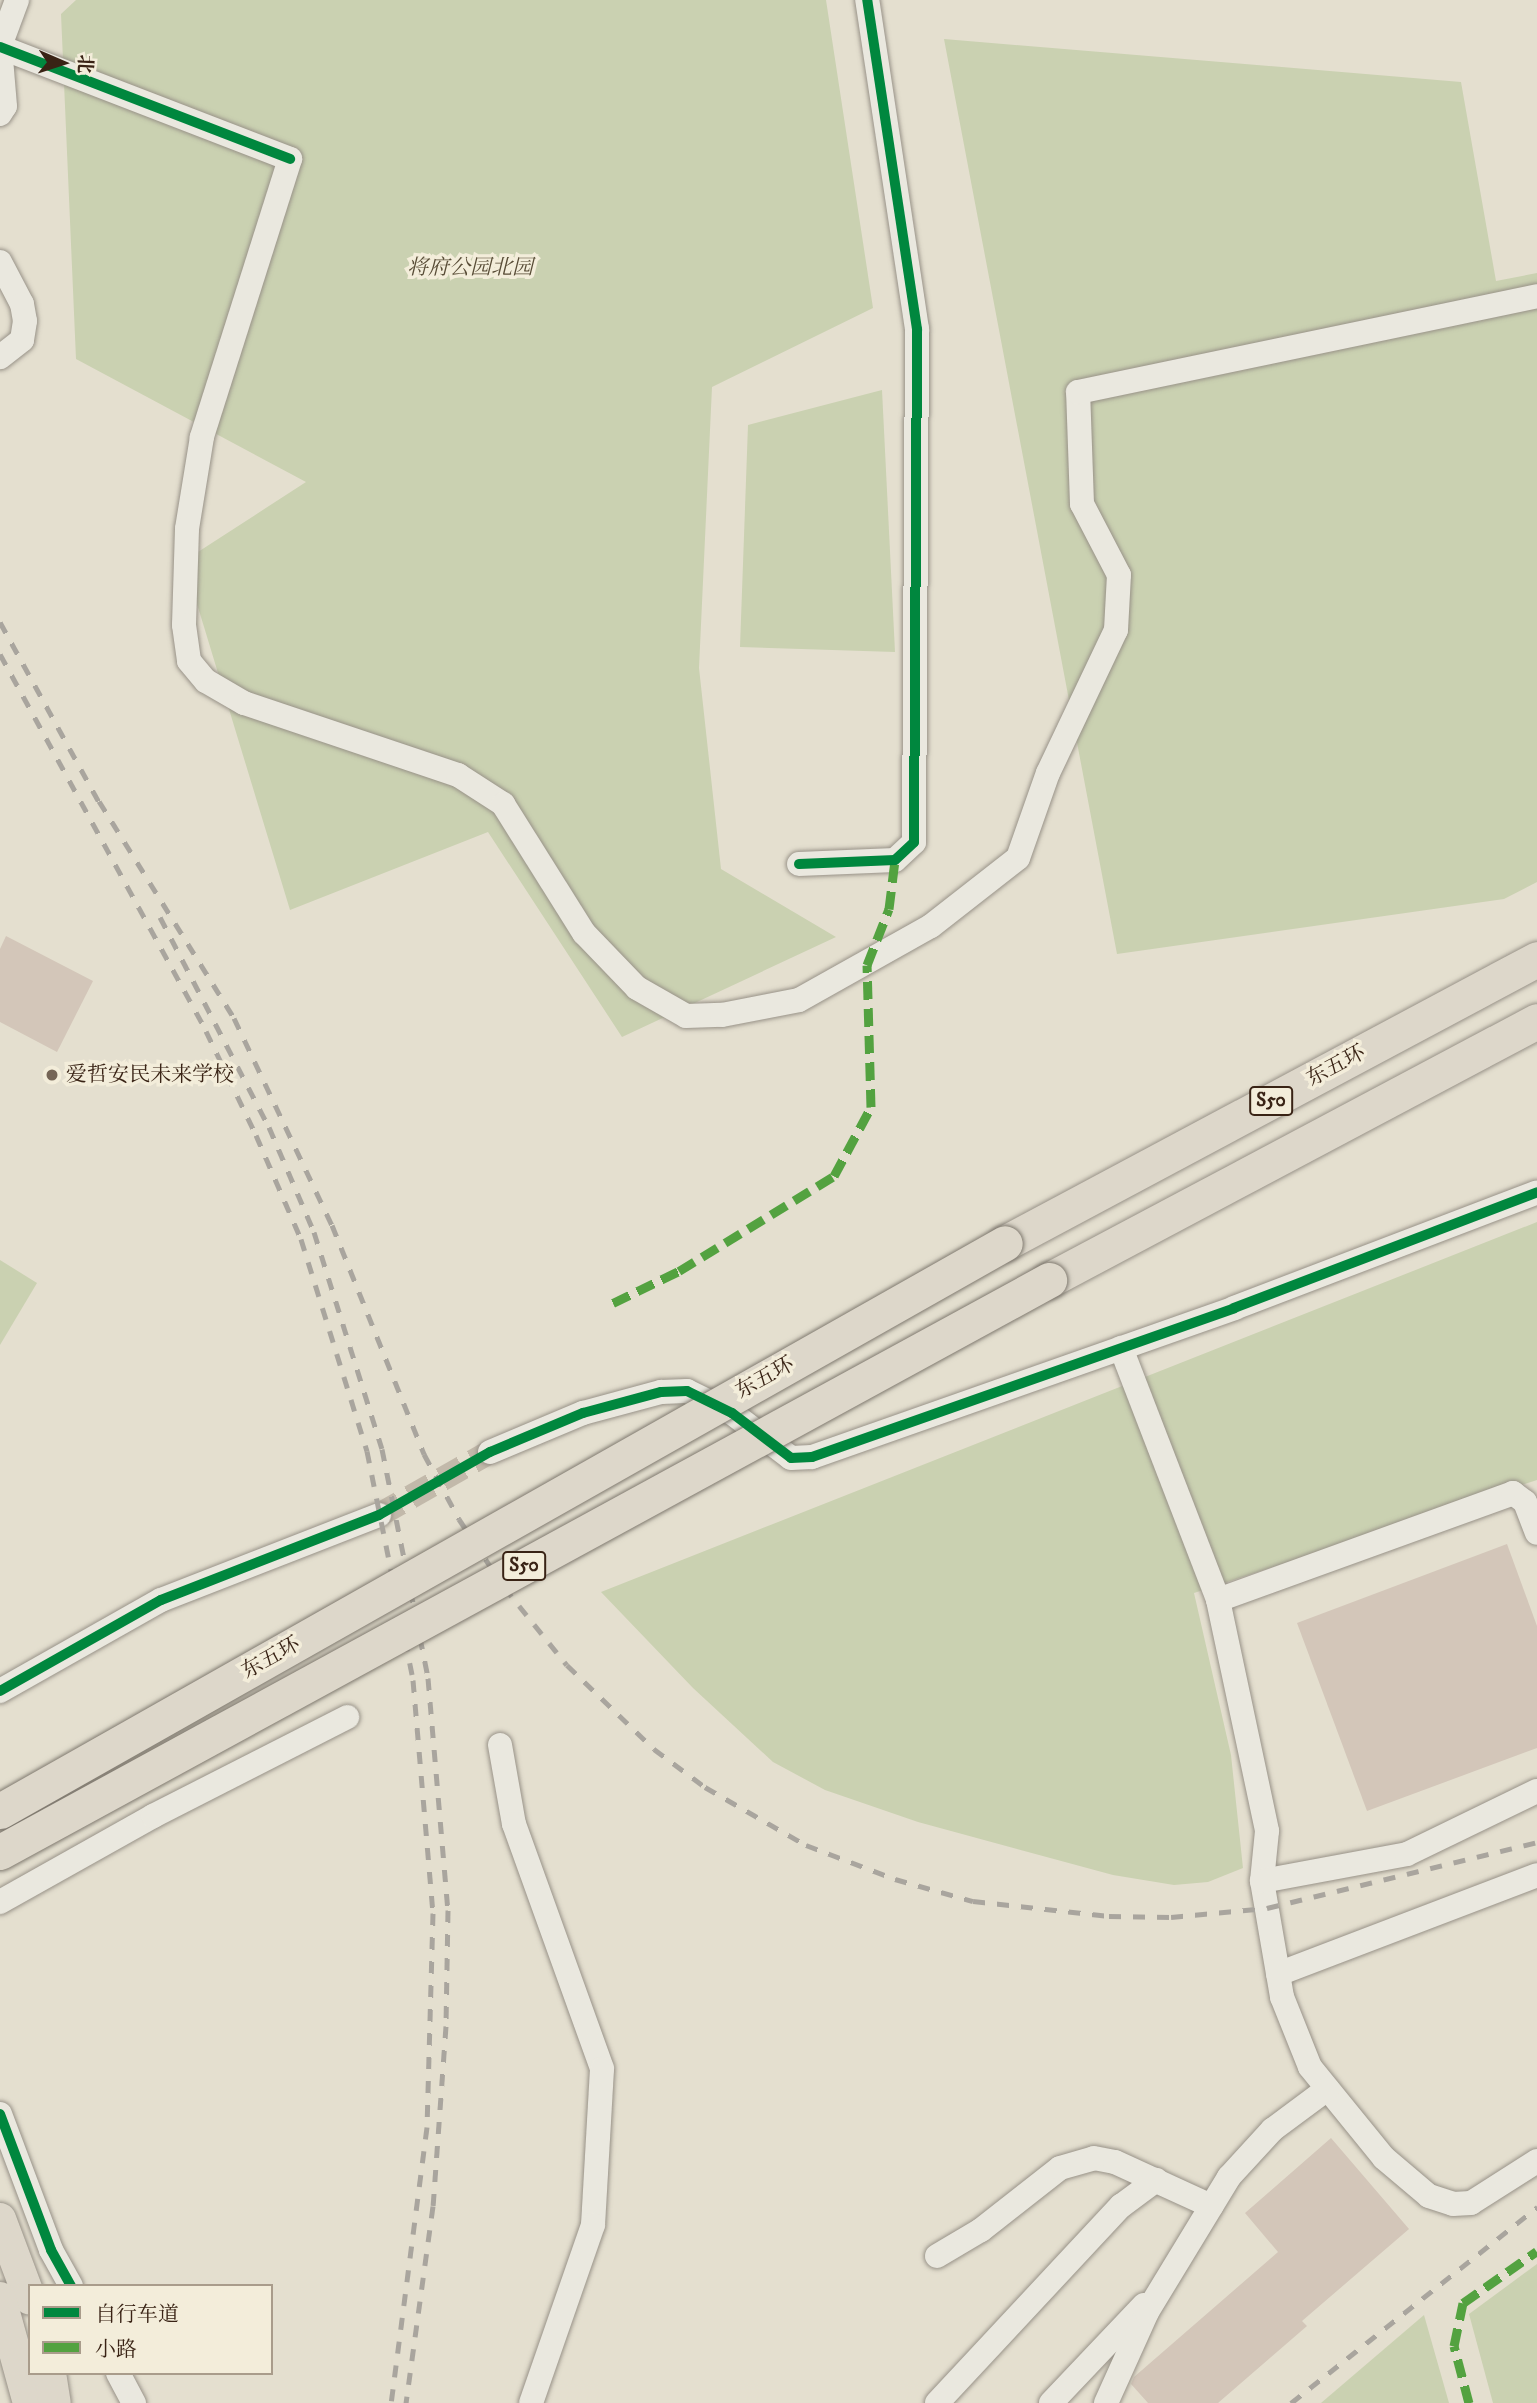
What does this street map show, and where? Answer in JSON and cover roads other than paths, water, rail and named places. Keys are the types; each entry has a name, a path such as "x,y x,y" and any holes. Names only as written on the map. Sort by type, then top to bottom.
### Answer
{"highway":[{"name":"东五环","path":"0,1811 1004,1243 1537,959"},
{"name":"东五环","path":"0,1852 1049,1280 1537,1021"}],"main road":[{"path":"0,2219 28,2295"},
{"path":"0,2298 29,2403"},
{"path":"50,2375 55,2403"}],"street":[{"path":"0,114 5,106 0,47 17,0"},
{"path":"799,864 895,860 914,842 916,329 867,0"},
{"path":"0,47 290,159 202,437 187,529 184,625 189,661 206,681 244,704 458,775 503,804 584,933 637,988 686,1016 722,1015 799,1000 931,926 1018,858 1048,773 1116,630 1119,575 1082,504 1078,392 1537,296"},
{"path":"0,262 22,304 25,321 22,340 0,357"},
{"path":"490,1452 583,1413 662,1392 687,1391 732,1413 791,1458 812,1457 1121,1348 1537,1192"},
{"path":"1121,1348 1218,1600 1267,1831 1262,1881 1278,1974 1310,2067 1384,2158 1429,2196 1453,2204 1471,2203 1537,2161"},
{"path":"1218,1600 1513,1493 1525,1502 1537,1533"},
{"path":"0,1691 161,1600 379,1515"},
{"path":"0,1902 153,1816 347,1717"},
{"path":"500,1745 514,1824 602,2069 593,2225 531,2403"},
{"path":"1262,1881 1406,1854 1537,1791"},
{"path":"1278,1974 1537,1875"},
{"path":"1106,2403 1163,2285 1229,2178 1272,2130 1326,2090"},
{"path":"0,2114 51,2250 70,2284"},
{"path":"937,2256 981,2230 1039,2182 1079,2161 1115,2162 1211,2206"},
{"path":"937,2403 1121,2206 1156,2180"},
{"path":"1051,2403 1163,2285"},
{"path":"119,2375 134,2403"}],"tunnel":[{"path":"379,1515 490,1452"}],"railway":[{"path":"0,622 103,809"},
{"path":"0,654 206,1031 256,1135 301,1239 367,1451 413,1680 433,1913 427,2127 391,2403"},
{"path":"99,801 234,1018 332,1225 424,1454 459,1519 504,1587 567,1665 654,1749 705,1787 806,1845 895,1879 973,1901 1109,1916 1171,1917 1267,1908 1537,1842"},
{"path":"160,917 269,1127 314,1232 382,1449 428,1678 448,1910 446,2026 433,2206 406,2403"},
{"path":"1291,2403 1537,2207"}],"place":[{"name":"爱哲安民未来学校","path":"52,1075"}],"park label":[{"name":"将府公园北园","path":"470,268"}]}
